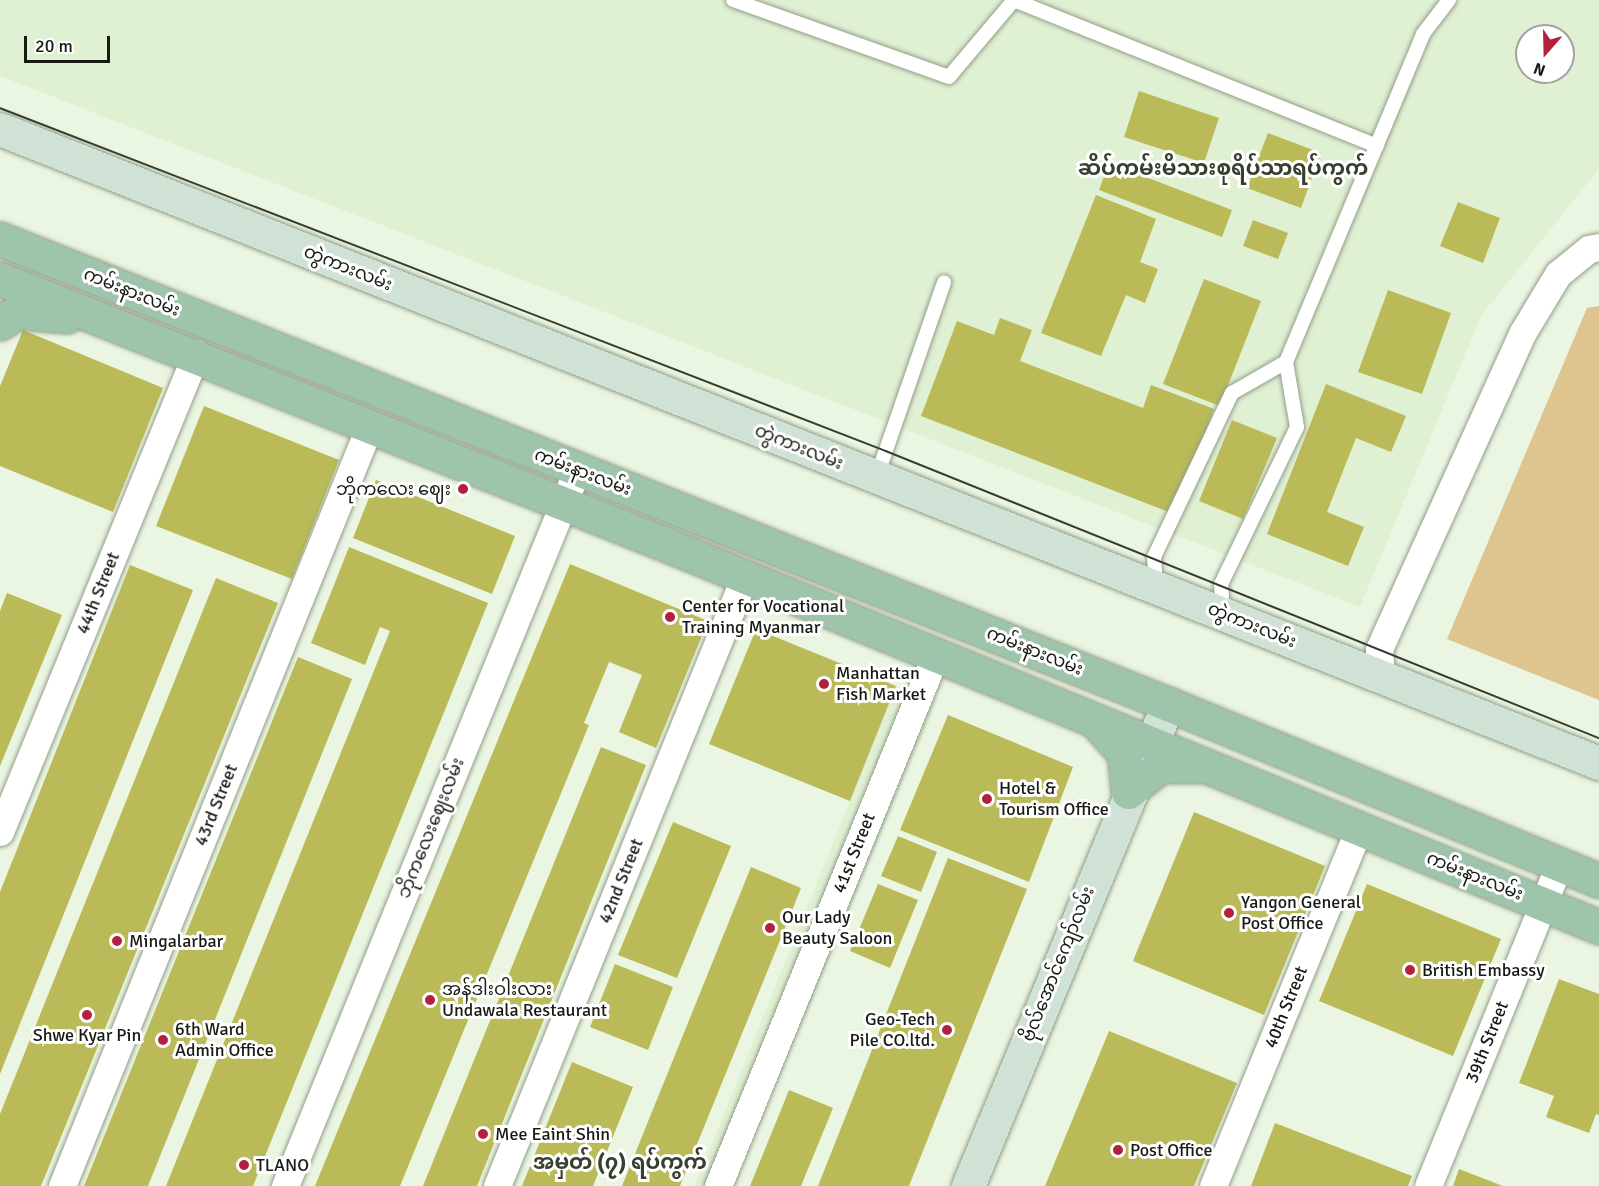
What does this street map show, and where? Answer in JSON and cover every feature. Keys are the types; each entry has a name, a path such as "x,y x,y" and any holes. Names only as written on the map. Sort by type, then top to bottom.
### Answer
{"main road":[{"name":"တွဲကားလမ်း","path":"0,129 1599,763"},
{"name":"ကမ်းနားလမ်း","path":"0,239 1168,704 1599,881"},
{"name":"ကမ်းနားလမ်း","path":"0,279 154,337 370,424 1599,927"},
{"path":"0,323 17,312 52,312 154,337"},
{"path":"1152,743 1168,704"},
{"path":"1092,719 1125,753 1128,792"},
{"name":"ဗိုလ်အောင်ကျော်လမ်း","path":"968,1186 1128,792 1152,743"},
{"path":"1128,792 1160,766 1212,768"}],"street":[{"path":"1381,677 1378,649 1523,332 1558,274 1589,249 1599,247"},
{"name":"44th Street","path":"0,832 196,354"},
{"name":"43rd Street","path":"62,1186 370,424"},
{"name":"ဘိုကလေးဈေးလမ်း","path":"285,1186 577,470"},
{"name":"42nd Street","path":"497,1186 745,576"},
{"name":"41st Street","path":"718,1186 936,654"},
{"name":"40th Street","path":"1213,1186 1359,828"},
{"name":"39th Street","path":"1428,1186 1559,865"}],"lane":[{"path":"733,0 949,77 1014,0 1377,146"},
{"path":"1223,613 1221,584 1297,427 1286,362 1423,34 1449,0"},
{"path":"876,477 944,282"},
{"path":"1156,587 1154,557 1232,393 1286,362"}],"shaded area":[{"path":"0,0 1599,0 1599,169 1481,316 1360,607 0,76"},
{"path":"1599,306 1599,700 1447,639 1587,308"},
{"path":"896,686 936,703 733,1186 695,1186"}],"building":[{"path":"1139,91 1219,118 1204,163 1124,137"},
{"path":"1268,133 1321,153 1301,208 1247,188"},
{"path":"1109,163 1232,210 1222,237 1099,190"},
{"path":"1096,195 1156,219 1140,262 1158,269 1145,303 1126,295 1101,356 1041,333"},
{"path":"1458,202 1500,218 1483,263 1440,246"},
{"path":"1253,220 1288,233 1278,259 1243,246"},
{"path":"1204,279 1261,301 1220,406 1163,384"},
{"path":"1388,290 1451,313 1422,394 1358,372"},
{"path":"1000,318 1032,330 1020,361 1143,408 1151,385 1214,409 1174,514 921,416 957,321 994,335"},
{"path":"23,330 163,388 113,512 0,466 0,386"},
{"path":"1326,384 1406,416 1391,452 1356,438 1327,512 1364,527 1348,566 1267,534"},
{"path":"204,406 339,460 292,579 156,526"},
{"path":"1232,420 1277,438 1243,519 1199,501"},
{"path":"376,480 515,536 492,594 353,538"},
{"path":"349,547 488,603 253,1186 166,1186 390,631 380,627 365,665 311,643"},
{"path":"570,564 708,621 656,748 619,732 642,675 609,662 584,723 589,725 400,1186 315,1186"},
{"path":"130,565 193,590 0,1074 0,892"},
{"path":"216,578 278,603 41,1186 0,1186 0,1114"},
{"path":"7,593 62,615 0,766 0,611"},
{"path":"756,629 896,686 850,801 709,744"},
{"path":"298,657 352,679 148,1186 84,1186"},
{"name":"Hotel & Tourism Office","path":"948,715 1073,767 1029,882 900,830"},
{"path":"601,747 646,765 477,1186 423,1186"},
{"name":"Yangon General Post Office","path":"1194,812 1325,866 1264,1015 1133,961"},
{"path":"673,822 731,846 677,978 618,955"},
{"path":"898,836 937,852 921,892 881,876"},
{"path":"948,858 1027,889 909,1186 818,1186"},
{"path":"751,867 801,888 787,923 680,1186 622,1186"},
{"path":"878,884 918,900 890,968 850,951"},
{"name":"British Embassy","path":"1367,884 1501,939 1453,1056 1319,1001"},
{"path":"615,964 673,987 648,1050 590,1027"},
{"path":"1559,979 1599,994 1599,1115 1596,1114 1589,1133 1546,1117 1554,1096 1519,1083"},
{"path":"1109,1031 1237,1083 1194,1186 1045,1186"},
{"path":"572,1062 633,1087 593,1186 522,1186"},
{"path":"789,1090 833,1108 801,1186 750,1186"},
{"path":"1275,1123 1412,1176 1408,1186 1251,1186"},
{"path":"1459,1169 1503,1186 1453,1186"}],"tram line":[{"path":"0,108 886,451 1599,738"}],"place":[{"name":"ဘိုကလေး ဈေး","path":"463,489"},
{"name":"Center for Vocational Training Myanmar","path":"670,617"},
{"name":"Manhattan Fish Market","path":"824,684"},
{"name":"Hotel & Tourism Office","path":"987,799"},
{"name":"Yangon General Post Office","path":"1229,913"},
{"name":"Our Lady Beauty Saloon","path":"770,928"},
{"name":"Mingalarbar","path":"117,941"},
{"name":"British Embassy","path":"1410,970"},
{"name":"အန်ဒါးဝါးလား Undawala Restaurant","path":"430,1000"},
{"name":"Shwe Kyar Pin","path":"87,1015"},
{"name":"Geo-Tech Pile CO.ltd.","path":"947,1030"},
{"name":"6th Ward Admin Office","path":"163,1040"},
{"name":"Mee Eaint Shin","path":"483,1134"},
{"name":"Post Office","path":"1118,1150"},
{"name":"TLANO","path":"244,1165"}],"district":[{"name":"ဆိပ်ကမ်းမိသားစုရိပ်သာရပ်ကွက်","path":"1223,168"},
{"name":"အမှတ် (၇) ရပ်ကွက်","path":"620,1162"}]}
